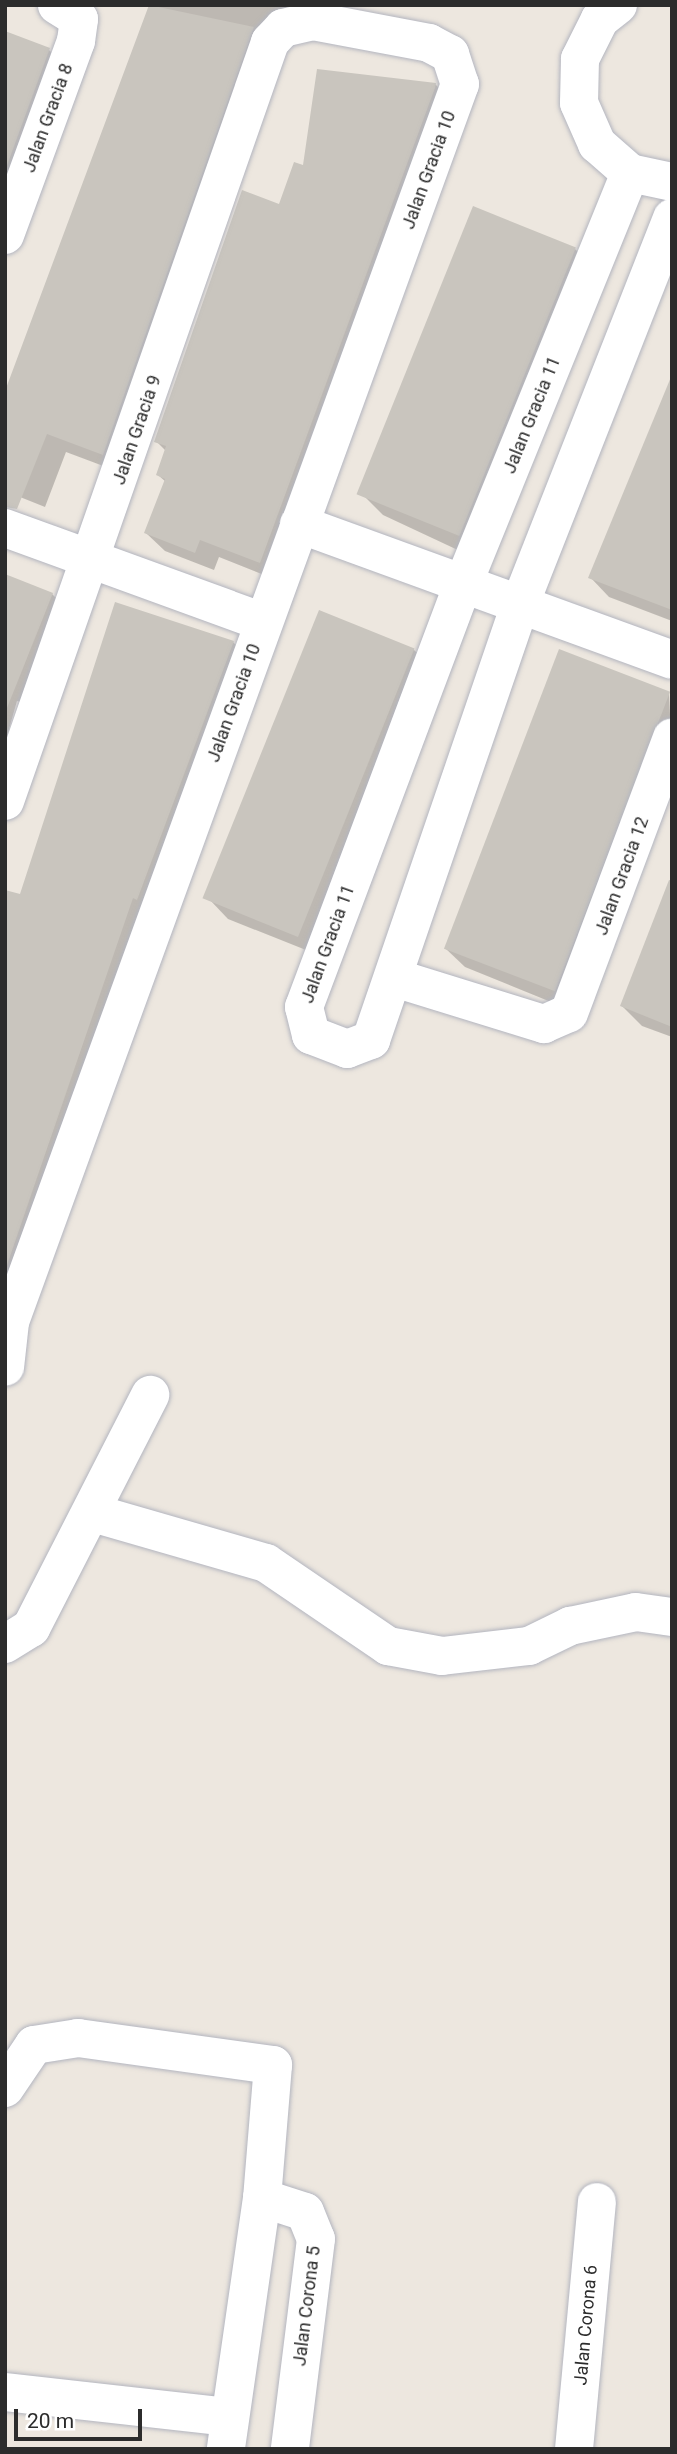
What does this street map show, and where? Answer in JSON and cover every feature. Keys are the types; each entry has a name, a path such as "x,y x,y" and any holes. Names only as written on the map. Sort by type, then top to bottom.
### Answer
{"street":[{"name":"Jalan Gracia 8","path":"5,235 76,41 79,19 57,5"},
{"path":"618,5 600,19 580,59 579,103 597,144 630,173 672,182"},
{"name":"Jalan Gracia 9","path":"5,801 93,560 264,57 283,28 313,21 429,43 450,54 460,84"},
{"name":"Jalan Gracia 10","path":"5,1367 10,1322 460,84"},
{"name":"Jalan Gracia 11","path":"630,173 463,584 304,1007 311,1035 347,1049 371,1040 395,978 520,604 672,218"},
{"path":"299,524 672,660"},
{"path":"5,528 263,622"},
{"name":"Jalan Gracia 12","path":"395,978 544,1024 569,1013 672,738"},
{"path":"5,1644 31,1628 93,1513 150,1395"},
{"path":"93,1513 266,1563 367,1635 388,1646 442,1656 529,1646 570,1626 636,1612 672,1616"},
{"path":"5,2088 34,2045 78,2039 151,2044 273,2065 262,2198 227,2433 5,2392"},
{"name":"Jalan Corona 5","path":"262,2198 305,2212 316,2239 290,2449"},
{"name":"Jalan Corona 6","path":"574,2449 597,2202"}],"building":[{"path":"149,5 254,27 103,455 47,434 17,509 5,507 5,391"},
{"path":"5,31 50,48 5,171"},
{"path":"317,69 436,83 260,563 200,540 195,553 144,533 165,479 156,475 166,446 154,442 242,190 279,204 294,162 303,165"},
{"path":"473,206 576,248 459,536 356,494"},
{"path":"672,377 672,610 588,578"},
{"path":"5,574 53,593 7,708 5,708"},
{"path":"115,602 234,641 137,900 133,898 5,1271 5,890 20,894"},
{"path":"319,610 414,649 298,937 202,898"},
{"path":"559,649 670,692 555,991 444,949"},
{"path":"669,880 672,881 672,1027 620,1006"}]}
